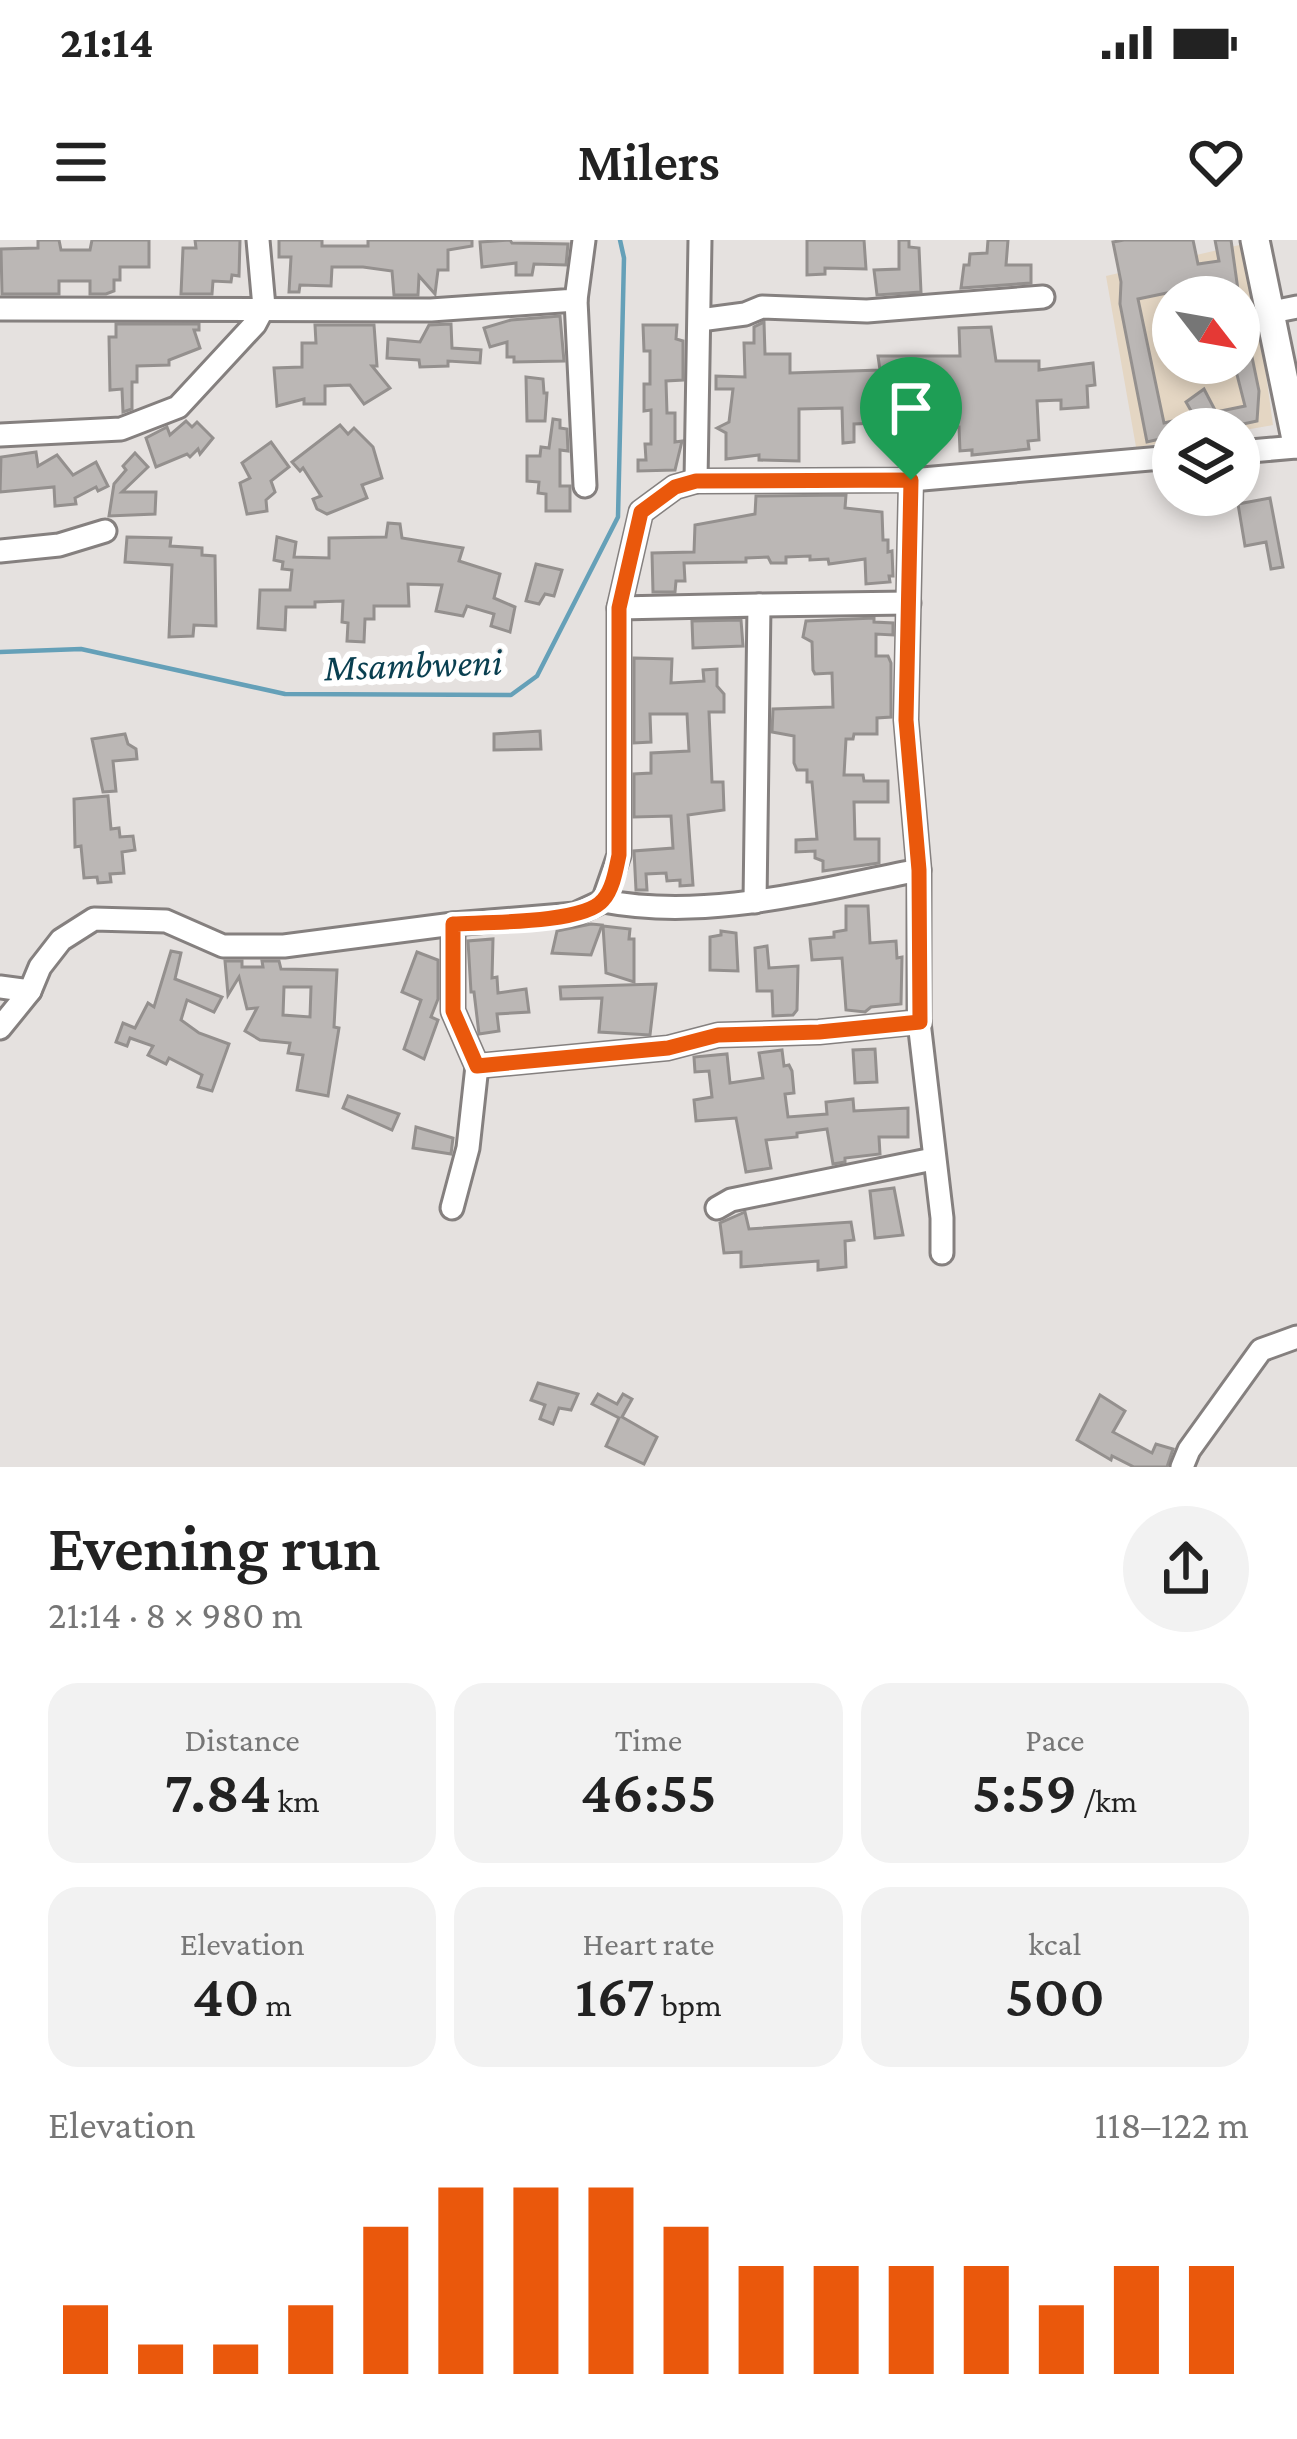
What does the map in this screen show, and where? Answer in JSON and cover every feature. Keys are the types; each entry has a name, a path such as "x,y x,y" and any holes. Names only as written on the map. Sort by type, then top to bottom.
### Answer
{"main road":[{"path":"1255,240 1297,446"}],"street":[{"path":"0,435 121,429 178,407 255,324 264,307 258,240"},
{"path":"584,240 576,300 585,486"},
{"path":"696,481 700,240"},
{"path":"700,320 762,307 867,311 1042,297"},
{"path":"0,309 431,310 576,300"},
{"path":"1267,313 1297,307"},
{"path":"1260,450 1297,446"},
{"path":"603,901 619,855 619,608 641,512 675,487 696,481 911,480 1152,459"},
{"path":"911,480 906,720 919,870 920,1022 942,1253"},
{"path":"0,551 59,545 105,531"},
{"path":"619,608 909,603"},
{"path":"755,902 760,605"},
{"path":"0,1028 61,940 94,919 166,921 223,946 284,946 575,914 603,901 644,909 755,902 919,870"},
{"path":"452,1208 468,1148 477,1066 453,1011 453,924"},
{"path":"0,987 30,991"},
{"path":"477,1066 668,1048 718,1035 920,1022"},
{"path":"717,1208 731,1200 933,1159"},
{"path":"1182,1467 1189,1450 1261,1350 1297,1337"}],"shaded area":[{"path":"1248,243 1253,276 1152,276 1152,384 1260,384 1260,330 1273,425 1260,427 1260,408 1152,408 1152,445 1136,447 1106,276"}],"building":[{"path":"38,240 59,240 61,250 90,250 92,240 149,240 149,267 120,267 120,280 114,280 114,291 106,294 90,294 90,281 59,281 59,294 2,294 1,249 38,248"},
{"path":"195,240 240,240 239,276 232,275 231,282 213,281 212,294 181,294 183,248 196,248"},
{"path":"279,240 368,246 368,240 472,240 472,246 448,250 448,270 438,270 435,294 419,276 418,295 394,295 392,271 363,267 332,267 331,286 300,285 299,292 289,292 291,257 279,257"},
{"path":"807,240 864,240 866,269 825,268 825,274 807,275"},
{"path":"899,240 909,240 909,247 919,248 921,292 877,295 874,270 899,269"},
{"path":"988,240 1008,240 1006,265 1031,265 1031,283 961,288 970,254 987,253"},
{"path":"1193,240 1198,264 1219,261 1215,240 1231,240 1236,276 1152,276 1152,296 1138,299 1152,384 1161,408 1152,408 1152,441 1147,442 1120,304 1113,242"},
{"path":"480,242 568,244 566,265 534,264 532,275 516,275 516,263 482,267"},
{"path":"560,316 564,361 514,362 514,357 507,357 507,342 490,347 484,328 511,320"},
{"path":"764,322 765,354 790,354 790,373 880,370 878,356 960,356 959,328 991,327 996,361 1039,361 1039,370 1093,363 1095,385 1087,386 1088,407 1061,409 1061,400 1037,401 1039,440 1028,441 1029,449 972,455 972,450 960,451 959,427 926,429 921,409 895,409 894,417 878,418 878,423 854,424 854,442 843,443 842,408 799,409 799,461 759,460 759,455 726,459 726,433 717,428 729,422 733,389 716,389 716,376 745,377 744,343 754,343 754,327"},
{"path":"116,324 199,324 199,330 194,330 200,348 169,360 169,365 137,366 132,409 123,412 122,389 110,390 109,337 116,337"},
{"path":"451,324 452,348 481,350 480,363 448,361 448,366 420,367 419,360 387,358 388,339 420,342 429,325"},
{"path":"315,325 374,325 377,366 372,366 390,388 364,404 350,385 325,386 325,404 304,404 304,399 277,406 274,368 302,367 302,343 316,343"},
{"path":"643,325 677,325 676,339 683,341 683,380 666,381 667,413 675,413 675,442 682,441 675,470 638,471 638,460 646,460 645,444 651,444 651,410 644,411 650,351 644,351"},
{"path":"526,377 543,379 545,421 527,421"},
{"path":"1239,384 1258,384 1258,408 1235,408 1245,406"},
{"path":"1204,389 1214,408 1189,408 1186,402"},
{"path":"553,419 567,429 568,451 560,450 560,486 570,486 570,511 546,511 546,494 538,493 539,482 527,481 527,456 540,456 541,447 549,448"},
{"path":"186,421 192,427 197,422 213,438 200,454 198,449 190,457 187,454 156,467 146,438 167,427 170,435"},
{"path":"340,425 348,434 354,428 373,447 382,478 362,485 367,498 327,514 317,509 313,499 321,496 303,468 300,471 292,462"},
{"path":"271,442 289,467 271,481 275,492 266,500 267,511 247,514 240,483 250,478 242,463"},
{"path":"36,452 38,466 57,455 73,475 96,462 108,486 75,498 76,504 55,506 54,487 0,492 1,457"},
{"path":"135,453 148,467 122,492 156,492 155,514 109,516 114,484"},
{"path":"846,495 845,508 882,512 883,540 888,540 888,552 892,551 890,582 866,584 865,559 829,564 828,559 810,560 810,556 786,557 786,563 771,563 768,557 684,563 685,581 676,581 675,592 653,592 652,553 694,552 695,525 755,514 756,496"},
{"path":"1270,498 1283,567 1271,569 1266,542 1245,546 1240,516 1260,516 1260,500"},
{"path":"388,523 400,524 402,538 463,548 459,561 500,574 494,598 515,607 510,632 491,626 494,614 467,606 463,616 436,611 442,585 408,584 409,606 374,606 374,619 365,619 364,642 347,641 343,601 286,607 285,630 258,628 260,590 290,590 292,570 282,569 283,562 274,560 277,537 296,542 294,557 329,558 329,538 386,537"},
{"path":"127,537 171,538 170,546 202,548 202,555 215,556 216,626 194,625 193,636 169,637 172,565 125,562"},
{"path":"536,564 562,570 554,596 545,594 539,604 526,601"},
{"path":"874,618 874,622 893,623 893,635 876,634 876,656 888,656 891,663 891,717 877,718 877,734 854,734 853,739 846,739 844,775 888,781 888,802 854,802 855,839 879,839 879,863 823,871 823,861 815,858 815,851 796,852 796,840 817,839 812,782 807,782 807,770 797,770 794,763 794,736 772,732 773,709 833,707 832,673 815,674 813,670 812,642 803,637 806,621"},
{"path":"741,620 743,646 693,648 692,621"},
{"path":"634,658 672,659 671,683 704,681 703,670 717,669 717,686 724,694 724,712 709,712 712,782 723,782 724,810 688,815 693,885 667,881 666,873 646,874 647,890 636,890 634,851 673,848 671,816 634,817 634,774 651,773 651,753 689,751 687,714 650,714 651,742 634,743"},
{"path":"540,731 541,749 494,750 494,734"},
{"path":"125,734 137,759 113,761 116,791 103,792 92,739"},
{"path":"108,796 111,829 119,828 120,837 133,836 135,850 122,852 124,873 110,874 111,882 98,883 97,877 84,878 81,846 75,847 74,799"},
{"path":"846,906 868,906 870,943 896,941 897,958 902,957 901,1004 865,1012 846,1010 842,958 812,960 810,939 834,937 834,932 846,930"},
{"path":"602,925 591,955 552,953 557,931"},
{"path":"603,926 630,929 634,982 606,973"},
{"path":"721,931 736,933 738,971 710,970 710,937"},
{"path":"493,939 492,978 497,977 498,993 526,989 529,1012 497,1014 499,1031 479,1034 468,941"},
{"path":"767,946 769,968 798,966 793,1015 773,1016 772,991 757,991 755,948"},
{"path":"171,951 181,953 175,979 222,997 214,1012 187,1000 181,1020 229,1044 212,1091 198,1087 202,1075 169,1058 166,1064 148,1055 153,1046 130,1038 127,1046 116,1042 123,1023 135,1028 148,1003 154,1007"},
{"path":"417,952 438,960 438,999 431,1017 438,1020 424,1059 404,1049 421,1000 402,992"},
{"path":"225,961 242,961 242,967 279,961 281,969 337,970 334,1027 339,1028 328,1096 297,1090 303,1055 288,1053 290,1043 260,1040 245,1031 257,1008 247,1009 239,977 228,995","holes":["284,987 311,987 310,1017 283,1015"]},
{"path":"656,984 650,1035 599,1032 602,998 561,999 560,987"},
{"path":"875,1049 877,1082 855,1083 853,1050"},
{"path":"782,1050 784,1066 792,1071 794,1093 785,1094 788,1117 827,1114 826,1102 853,1099 854,1111 908,1108 908,1137 879,1137 880,1154 833,1164 827,1129 797,1133 797,1137 766,1140 771,1168 746,1172 736,1118 696,1121 694,1100 712,1097 709,1071 695,1072 694,1057 727,1054 730,1083 763,1078 759,1053"},
{"path":"348,1096 399,1114 392,1130 343,1108"},
{"path":"416,1127 453,1138 451,1154 413,1148"},
{"path":"894,1188 903,1235 875,1238 870,1191"},
{"path":"745,1212 749,1229 851,1222 854,1240 845,1241 846,1267 818,1270 818,1261 741,1267 741,1252 724,1253 720,1223"},
{"path":"538,1383 578,1394 571,1410 559,1408 553,1424 540,1419 545,1405 531,1400"},
{"path":"598,1394 617,1404 623,1394 632,1399 622,1417 657,1437 644,1464 606,1446 619,1418 592,1404"},
{"path":"1100,1395 1125,1411 1113,1432 1152,1453 1156,1444 1173,1449 1167,1467 1134,1467 1077,1440"}],"waterway":[{"name":"Msambweni","path":"0,652 81,649 285,694 511,695 537,676 618,517 624,258 620,240"}],"route":[{"path":"911,480 906,720 919,870 920,1022 718,1035 668,1048 477,1066 453,1011 453,924 575,914 603,901 613,881 619,855 619,608 641,512 675,487 696,481 911,480"}]}
